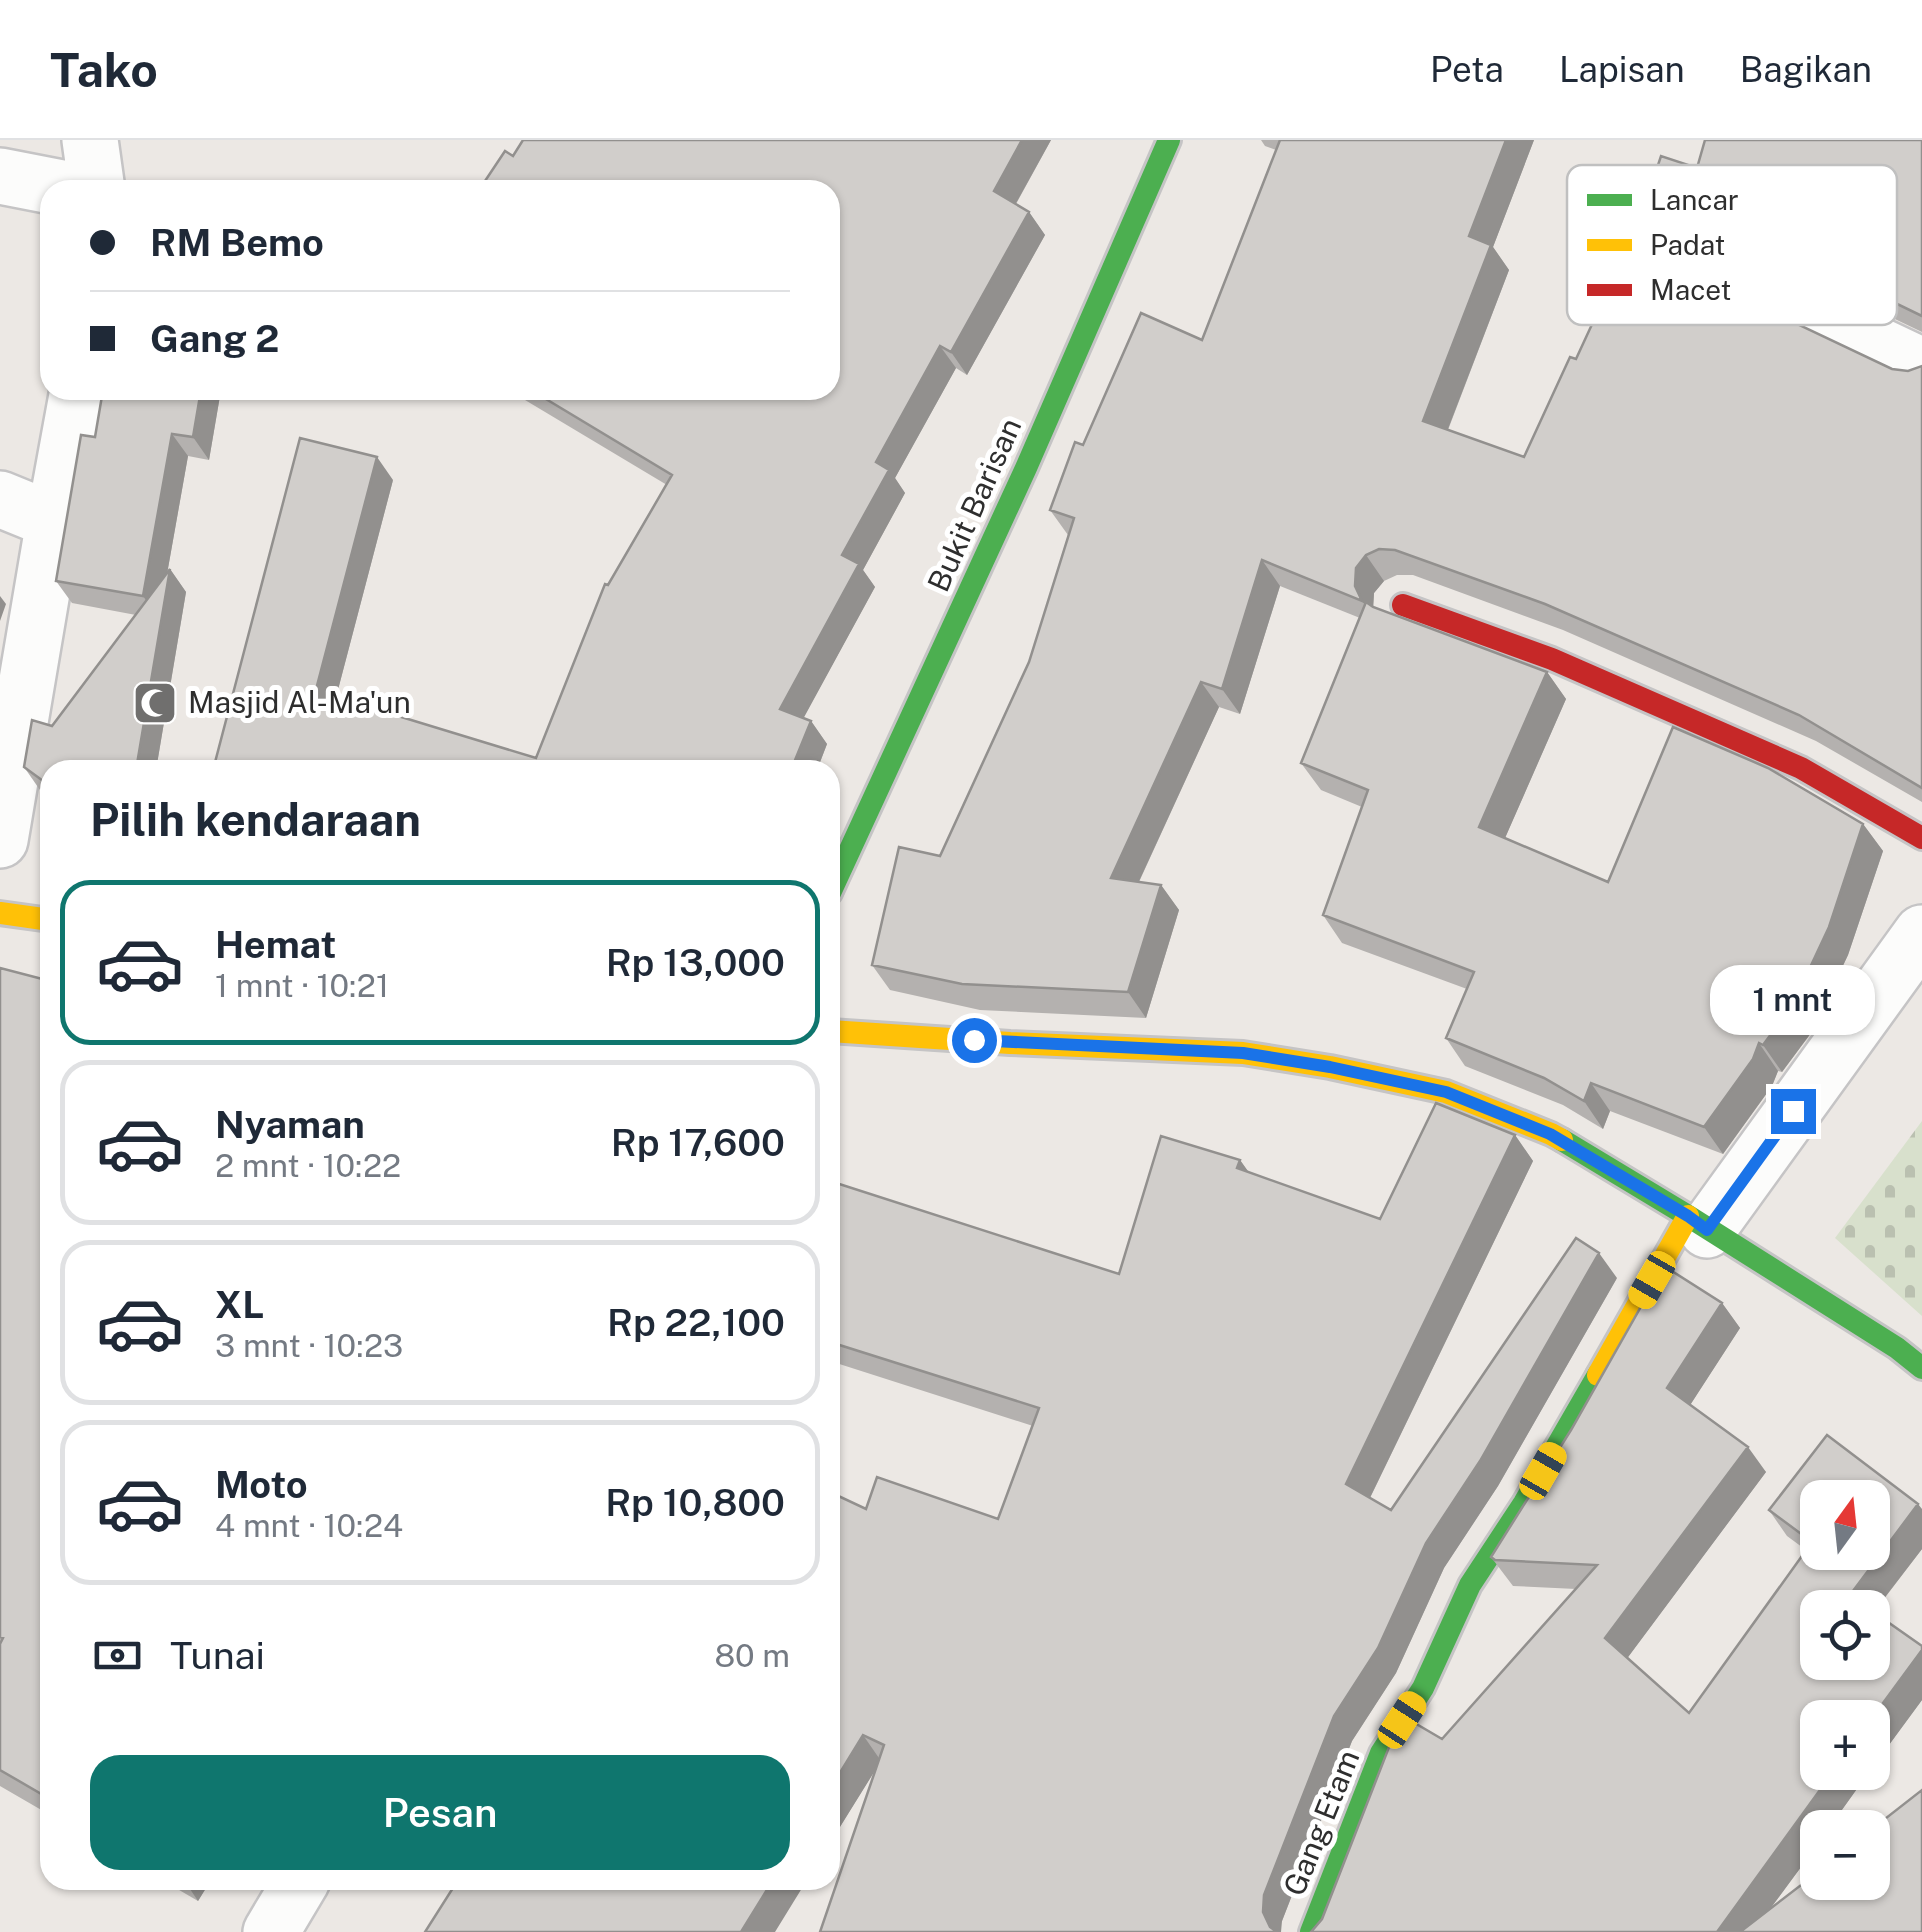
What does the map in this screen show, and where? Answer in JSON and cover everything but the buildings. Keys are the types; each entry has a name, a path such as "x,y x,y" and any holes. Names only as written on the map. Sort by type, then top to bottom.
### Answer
{"street":[{"path":"90,140 96,180"},
{"name":"Bukit Barisan","path":"840,871 1026,468 1169,140"},
{"path":"0,176 40,184"},
{"path":"1836,325 1922,366"},
{"path":"0,840 76,400"},
{"path":"0,499 54,521"},
{"path":"1403,605 1552,659 1801,768 1922,838"},
{"path":"0,912 40,918"},
{"path":"1698,1223 1922,932"},
{"path":"840,1032 1243,1053 1446,1092 1550,1134 1897,1348 1922,1368"},
{"name":"Gang Etam","path":"1312,1932 1381,1753 1423,1688 1470,1585 1698,1223"},
{"path":"272,1932 296,1890"}],"green space":[{"path":"1922,1121 1922,1316 1835,1238"}],"traffic: fast":[{"path":"840,871 1026,468 1169,140"},
{"path":"1562,1140 1897,1348 1922,1368"},
{"path":"1311,1932 1381,1753 1423,1688 1470,1585 1524,1503 1598,1375"}],"traffic: slow":[{"path":"0,913 40,919"},
{"path":"840,1032 1243,1053 1446,1092 1562,1140"},
{"path":"1598,1375 1688,1216"}],"traffic: jam":[{"path":"1403,605 1552,659 1801,768 1922,838"}],"place":[{"name":"Masjid Al-Ma'un","path":"155,703"}],"route":[{"path":"974,1040 1243,1053 1446,1092 1550,1134 1707,1230 1793,1111"}]}
